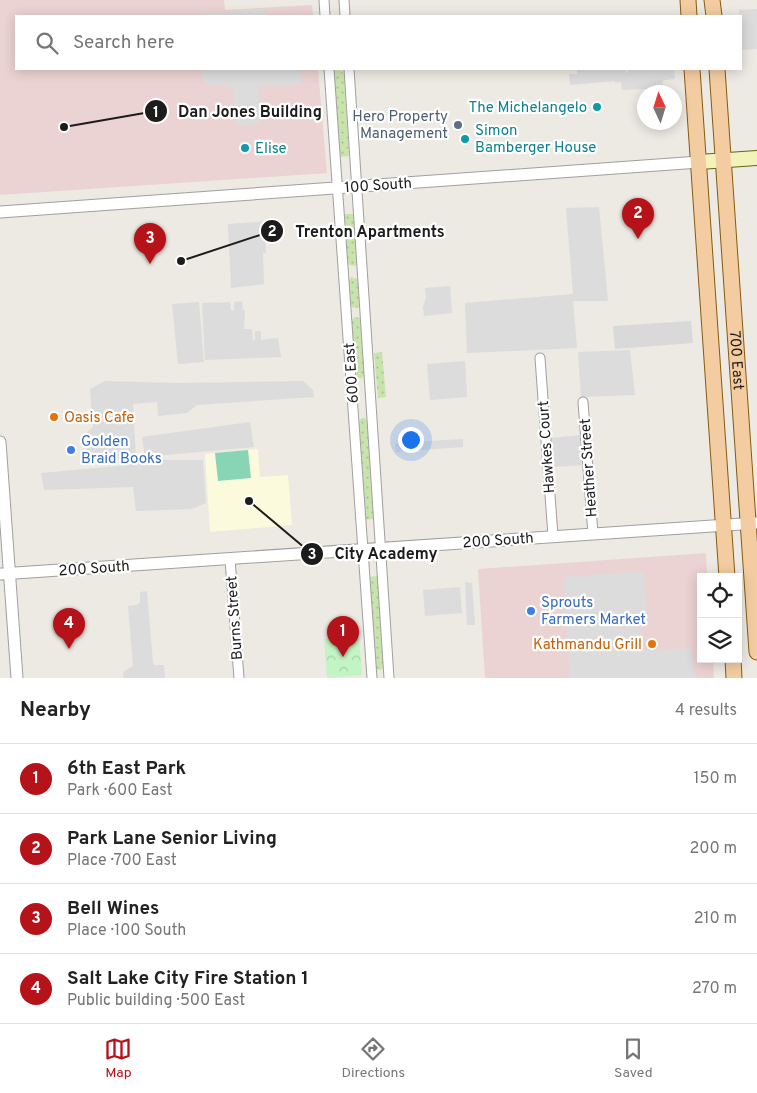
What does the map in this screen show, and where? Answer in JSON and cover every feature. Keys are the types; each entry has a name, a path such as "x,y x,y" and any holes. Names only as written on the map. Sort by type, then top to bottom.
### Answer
{"main road":[{"path":"688,0 689,15"},
{"path":"712,0 714,15"},
{"name":"700 East","path":"692,70 727,573"},
{"name":"700 East","path":"717,70 752,523 757,652"},
{"name":"100 South","path":"699,162 757,158"},
{"path":"733,663 734,678"}],"street":[{"path":"324,0 326,15"},
{"path":"344,0 345,15"},
{"name":"600 East","path":"329,70 372,677"},
{"name":"600 East","path":"349,70 389,676"},
{"name":"100 South","path":"0,212 699,162"},
{"path":"344,271 363,270"},
{"path":"347,312 365,311"},
{"name":"Hawkes Court","path":"540,358 552,536"},
{"path":"352,384 370,382"},
{"name":"Heather Street","path":"583,402 593,534"},
{"path":"353,413 372,412"},
{"path":"0,442 5,574 17,678"},
{"name":"200 South","path":"5,574 752,523"},
{"name":"Burns Street","path":"230,558 239,678"},
{"path":"372,677 389,676"}],"shaded area":[{"path":"0,0 224,0 225,10 312,5 313,15 15,15 15,70 318,70 327,173 0,195"},
{"path":"265,9 266,15 198,15"},
{"path":"757,9 757,49 742,50 742,15 739,15 739,10"},
{"path":"201,70 300,70 302,84 258,86 260,124 236,126 233,88 226,88 226,84 207,86 202,80"},
{"path":"577,70 625,70 625,73 628,70 674,70 675,79 663,81 663,85 637,85 637,89 622,90 621,82 615,83 615,81 570,85 569,74 577,74"},
{"path":"599,207 608,301 573,301 577,348 467,353 465,303 573,294 566,208"},
{"path":"270,221 270,228 265,235 266,253 263,253 264,284 231,288 228,224"},
{"path":"450,286 452,313 424,316 425,288"},
{"path":"242,301 243,310 245,310 244,329 252,329 253,341 255,340 255,331 261,331 261,340 278,338 281,357 205,360 202,303 230,302 231,310 234,311 234,302"},
{"path":"199,302 204,362 178,364 172,304"},
{"path":"691,321 693,343 615,349 613,326"},
{"path":"630,350 635,395 581,397 578,352"},
{"path":"465,361 467,397 430,400 427,364"},
{"path":"105,381 179,383 303,381 313,390 314,397 197,405 187,413 158,416 157,402 133,404 136,457 87,460 84,435 93,427 90,389"},
{"path":"250,422 254,447 145,457 142,437"},
{"path":"582,435 584,465 552,467 550,438"},
{"path":"463,439 463,447 396,452 395,443"},
{"path":"258,449 260,477 288,475 292,525 210,532 205,454"},
{"path":"129,460 203,460 206,503 192,509 136,511 133,487 44,490 41,473 130,465"},
{"path":"706,553 707,573 697,573 697,663 713,663 714,678 485,678 478,569"},
{"path":"643,571 647,615 641,617 643,645 637,647 638,651 691,648 693,672 697,678 570,678 563,577"},
{"path":"465,582 472,583 475,625 467,625"},
{"path":"460,587 462,613 425,616 423,590"},
{"path":"147,591 153,663 154,665 164,665 165,678 124,678 123,672 133,666 128,606 137,605 140,602 140,592"}],"green space":[{"path":"336,70 342,71 344,75 349,156 339,157 333,73"},
{"path":"344,214 354,214 357,264 354,266 347,264"},
{"path":"351,277 358,279 360,306 357,308 349,304 348,281"},
{"path":"355,317 360,318 361,321 365,375 361,379 354,375 351,321"},
{"path":"382,352 386,397 378,398 374,353"},
{"path":"365,418 368,422 376,519 364,520 358,422"},
{"path":"248,450 251,478 218,481 215,453"},
{"path":"379,576 384,668 379,670 375,668 368,577"},
{"path":"359,637 362,675 327,678 324,639"}],"place":[{"name":"The Michelangelo","path":"597,107"},
{"name":"Hero Property Management","path":"458,125"},
{"name":"Dan Jones Building","path":"64,127"},
{"name":"Simon Bamberger House","path":"465,139"},
{"name":"Elise","path":"245,148"},
{"name":"Park Lane Senior Living","path":"638,239"},
{"name":"Trenton Apartments","path":"181,261"},
{"name":"Bell Wines","path":"150,264"},
{"name":"Oasis Cafe","path":"54,417"},
{"name":"Golden Braid Books","path":"71,450"},
{"name":"City Academy","path":"249,501"},
{"name":"Sprouts Farmers Market","path":"531,611"},
{"name":"Kathmandu Grill","path":"652,644"},
{"name":"Salt Lake City Fire Station 1","path":"69,649"},
{"name":"6th East Park","path":"343,657"}]}
